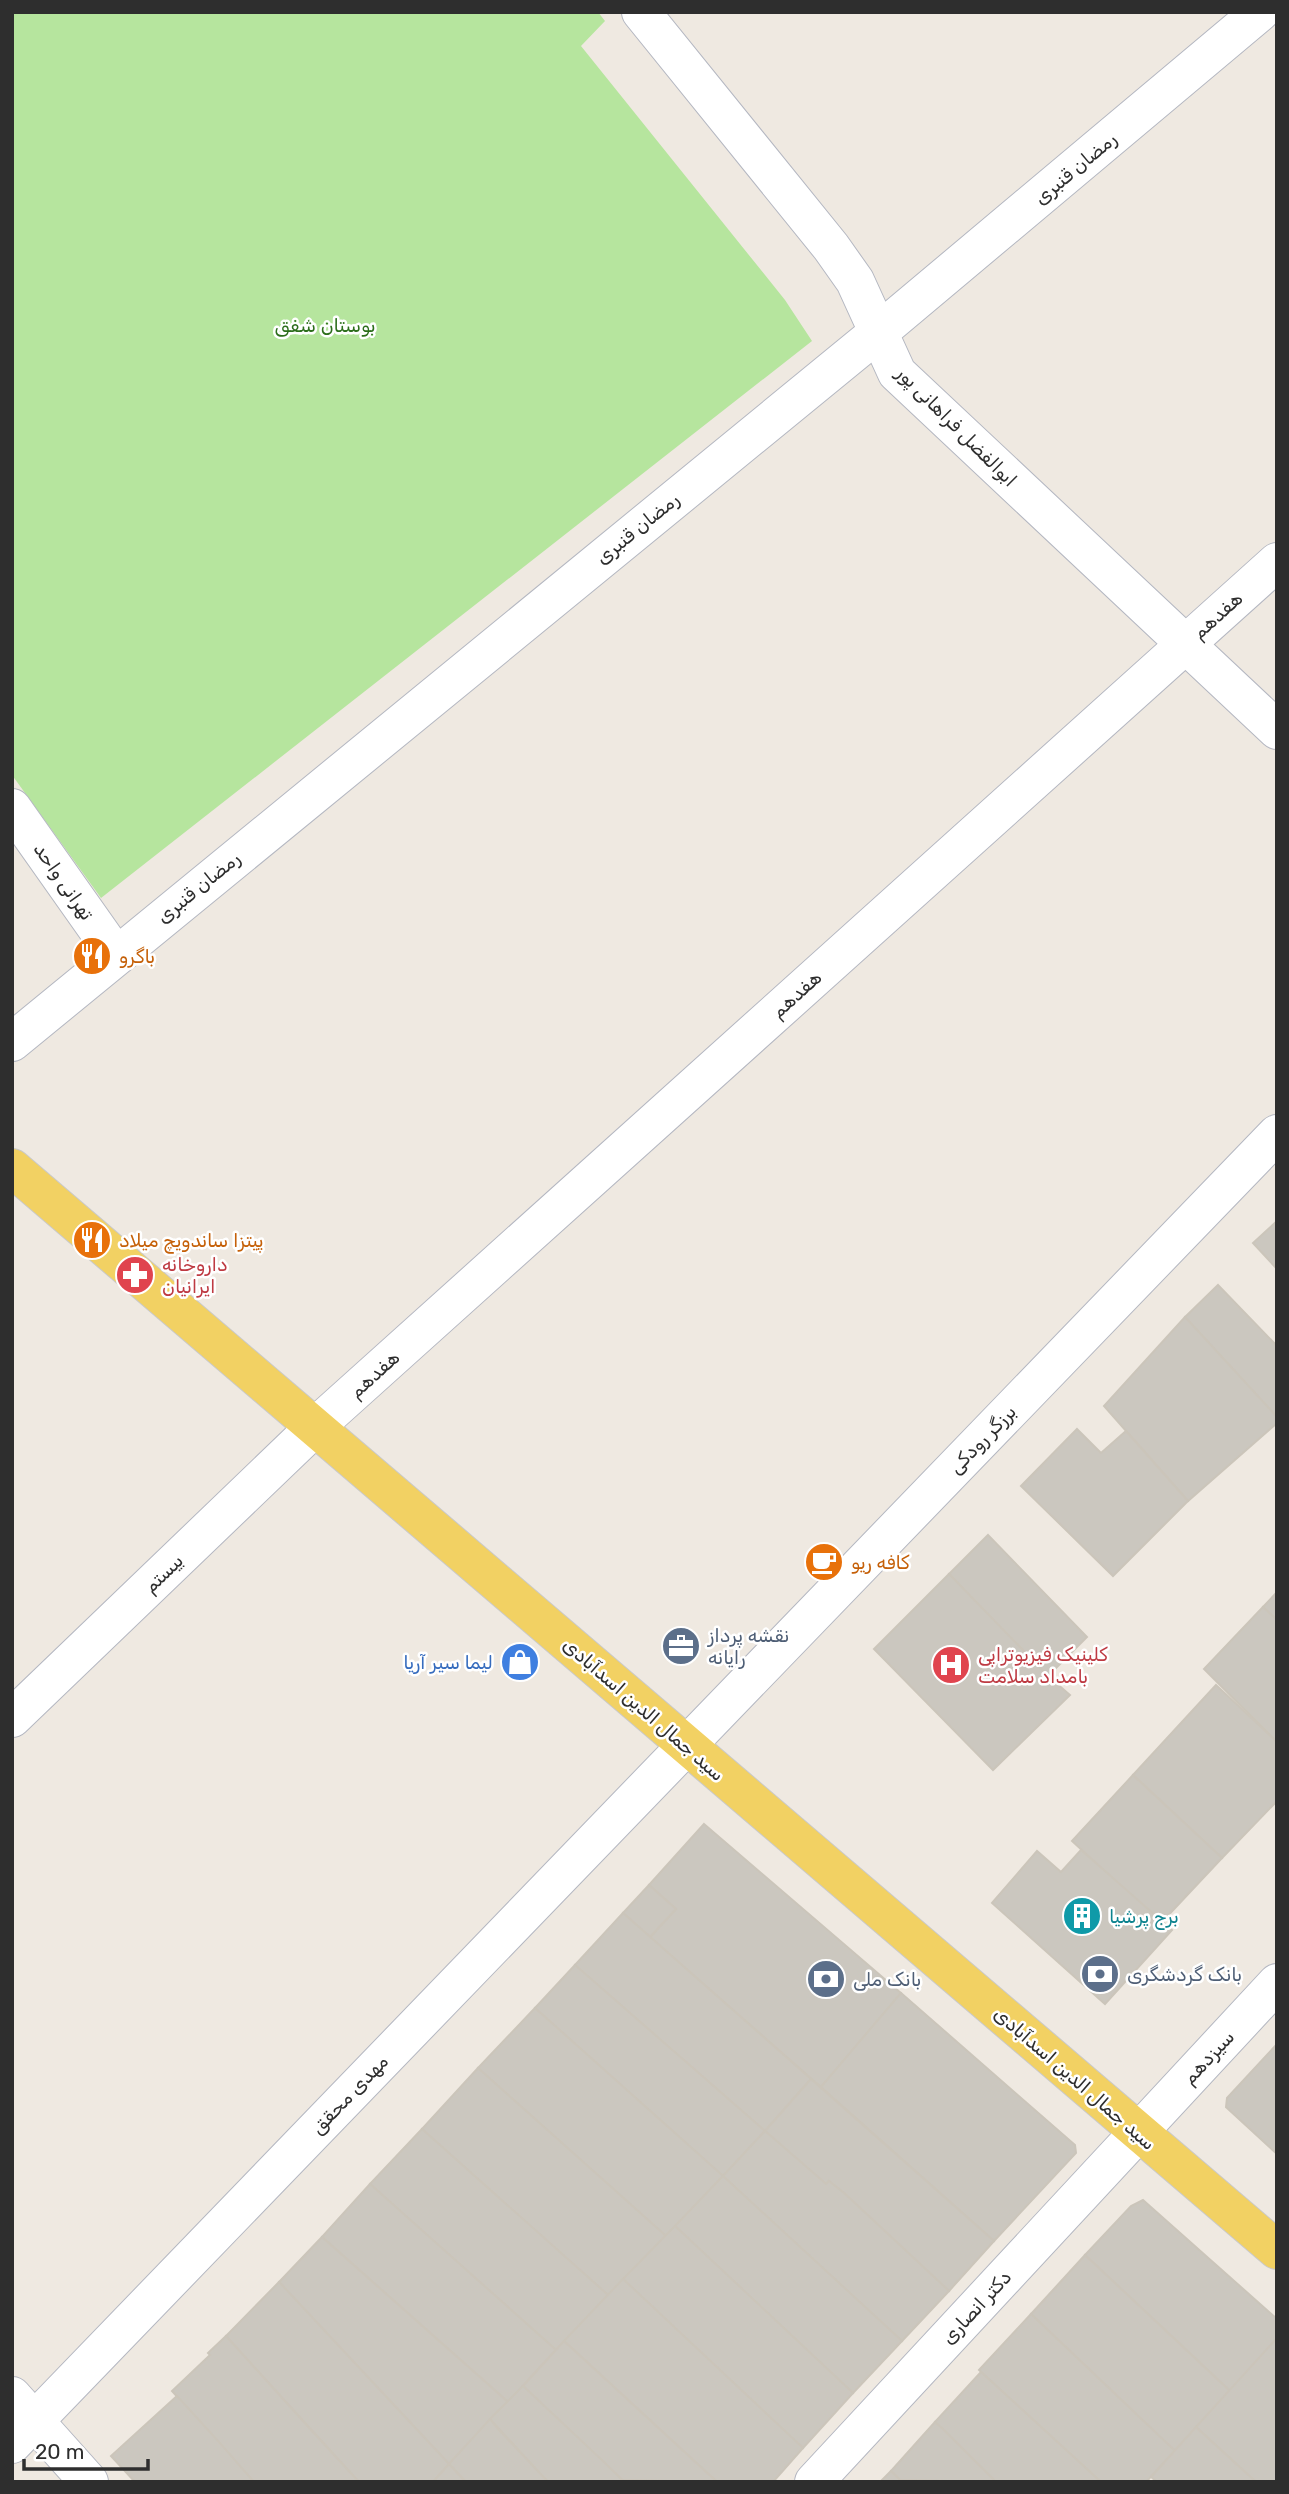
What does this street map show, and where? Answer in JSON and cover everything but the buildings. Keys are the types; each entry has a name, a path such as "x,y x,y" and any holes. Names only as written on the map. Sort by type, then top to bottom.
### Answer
{"main road":[{"name":"سید جمال الدین اسدآبادی","path":"12,1168 1277,2250"}],"street":[{"name":"ابوالفضل فراهانی پور","path":"640,12 831,247 855,281 897,373 1277,730"},
{"name":"رمضان قنبری","path":"12,1042 116,954 880,331 1260,12"},
{"name":"هفدهم","path":"315,1427 1277,562"},
{"name":"تهرانی واحد","path":"12,808 116,954"},
{"name":"برزگر رودکی","path":"687,1745 1277,1134"},
{"name":"بیستم","path":"12,1718 315,1427"},
{"name":"مهدی محقق","path":"20,2420 687,1745"},
{"name":"سیزدهم","path":"1139,2132 1277,1983"},
{"name":"دکتر انصاری","path":"814,2482 1139,2132"},
{"path":"20,2420 89,2482"}],"green space":[{"name":"بوستان شفق","path":"12,12 598,12 605,21 581,46 785,300 812,341 101,898 12,775"}],"place":[{"name":"باگرو","path":"92,956"},
{"name":"پیتزا ساندویچ میلاد","path":"92,1240"},
{"name":"داروخانه ایرانیان","path":"135,1275"},
{"name":"کافه ریو","path":"824,1562"},
{"name":"نقشه پرداز رایانه","path":"681,1646"},
{"name":"لیما سیر آریا","path":"520,1662"},
{"name":"کلینیک فیزیوتراپی بامداد سلامت","path":"951,1665"},
{"name":"برج پرشیا","path":"1082,1916"},
{"name":"بانک گردشگری","path":"1100,1974"},
{"name":"بانک ملی","path":"826,1979"}]}
